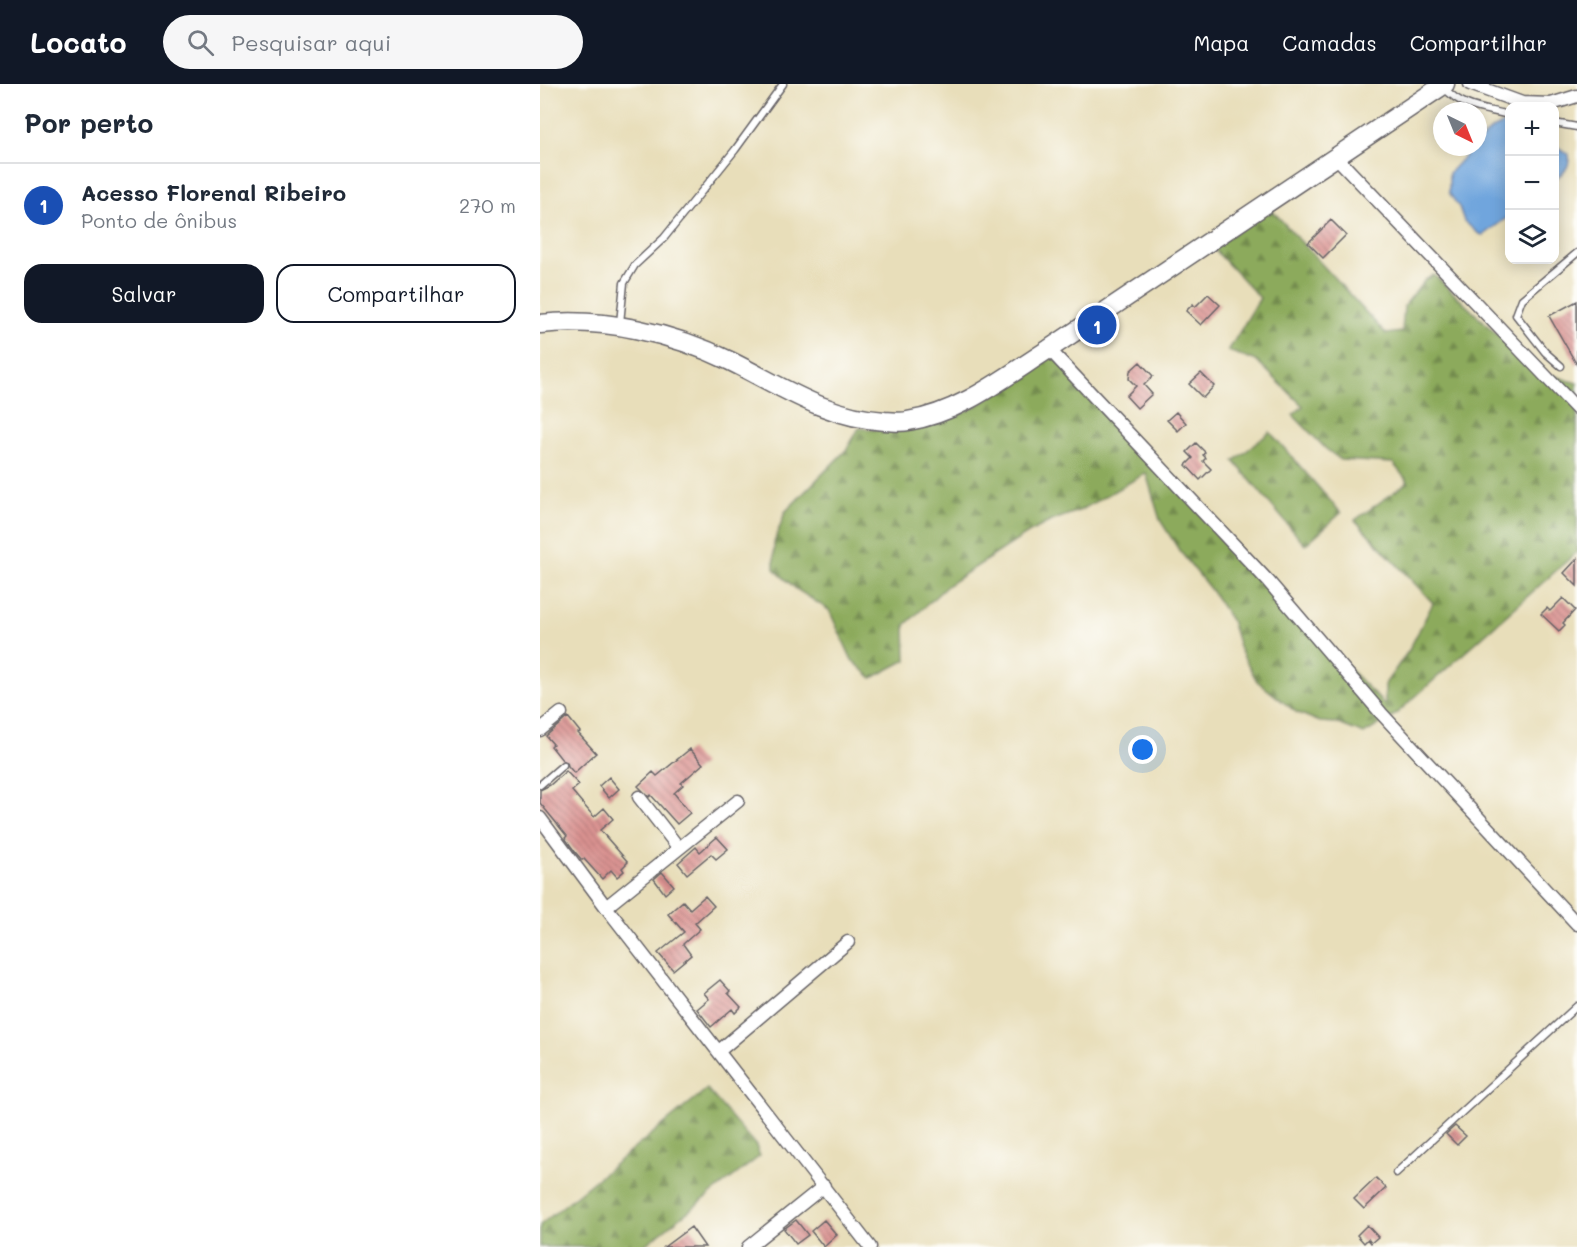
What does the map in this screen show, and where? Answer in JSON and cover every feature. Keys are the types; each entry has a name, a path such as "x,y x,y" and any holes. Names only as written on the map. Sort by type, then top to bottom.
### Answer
{"street":[{"path":"1470,84 1522,103 1551,104 1577,96"},
{"path":"540,324 588,323 620,326 675,339 728,360 796,397 828,410 858,419 907,422 959,405 1049,349 1444,85"},
{"path":"1336,157 1577,410"},
{"path":"1049,349 1268,581 1381,714 1577,924"},
{"path":"540,730 561,713"},
{"path":"639,797 678,847"},
{"path":"606,907 738,801"},
{"path":"540,818 606,907 870,1247"},
{"path":"719,1051 848,942"},
{"path":"748,1247 824,1186"}],"lane":[{"path":"620,326 624,283 635,265 664,238 735,150 783,84"},
{"path":"1444,85 1454,98 1471,107 1505,114"},
{"path":"1559,124 1577,127"},
{"path":"1561,366 1545,352 1516,315 1522,299 1577,253"},
{"path":"540,785 563,765"},
{"path":"1396,1173 1577,1006"}],"green space":[{"path":"1270,208 1386,334 1402,332 1404,306 1425,280 1434,275 1543,378 1558,377 1577,383 1577,552 1395,715 1364,734 1336,723 1320,722 1296,712 1257,681 1240,650 1231,620 1211,590 1179,550 1160,520 1146,473 1081,510 1051,521 1028,533 948,585 905,625 906,660 872,678 852,660 829,610 796,589 774,569 774,543 785,512 847,449 859,428 905,431 931,426 950,419 1003,389 1053,352 1263,582 1385,705 1385,684 1409,650 1433,603 1355,520 1408,482 1393,463 1341,460 1326,449 1293,415 1303,406 1257,361 1228,351 1260,298 1213,248"},
{"path":"1270,432 1341,513 1305,545 1234,461"},
{"path":"707,1089 756,1146 760,1156 642,1247 540,1247 540,1225"}],"water":[{"path":"1505,124 1505,219 1483,235 1464,221 1459,207 1449,193 1449,173 1465,156 1487,156 1487,134"},
{"path":"1559,148 1569,155 1566,169 1559,176"}],"building":[{"path":"1331,220 1346,235 1323,258 1308,243"},
{"path":"1208,294 1220,305 1201,325 1186,311 1193,304 1195,307"},
{"path":"1577,301 1577,365 1549,316"},
{"path":"1140,362 1153,376 1144,385 1152,394 1137,408 1126,396 1136,386 1129,379 1130,371"},
{"path":"1201,373 1214,386 1203,398 1189,384"},
{"path":"1176,412 1186,423 1178,431 1167,420"},
{"path":"1196,443 1205,452 1203,455 1206,458 1203,461 1211,469 1200,480 1186,465 1193,458 1187,452"},
{"path":"1577,559 1577,586 1564,573"},
{"path":"1563,598 1575,610 1559,631 1541,614 1547,608 1550,611"},
{"path":"568,717 580,732 578,733 596,753 574,773 567,762 562,760 551,746 553,744 546,736"},
{"path":"690,749 703,764 681,783 683,785 674,793 690,813 677,824 651,795 649,797 638,786 653,772 657,776"},
{"path":"566,771 579,785 572,791 594,817 604,808 613,819 600,830 628,862 622,868 624,871 617,877 611,870 602,879 584,859 582,860 565,838 567,836 540,803 540,790 550,785"},
{"path":"609,777 619,789 609,798 599,786"},
{"path":"717,837 728,849 716,859 711,854 687,874 678,863 696,847 700,852"},
{"path":"662,872 674,886 665,894 654,879"},
{"path":"705,896 714,906 695,923 700,929 683,944 691,955 673,970 658,953 684,932 668,914 683,901 690,909"},
{"path":"720,980 741,1007 735,1013 732,1009 711,1027 697,1009 709,999 704,993"},
{"path":"1455,1126 1466,1136 1457,1145 1446,1134"},
{"path":"1376,1178 1386,1188 1364,1209 1354,1199"},
{"path":"796,1220 808,1235 796,1244 784,1229"},
{"path":"824,1220 837,1235 824,1247 811,1231"},
{"path":"1367,1225 1378,1237 1371,1243 1368,1239 1364,1243 1357,1235"},
{"path":"691,1227 705,1247 664,1247"}],"place":[{"name":"Acesso Florenal Ribeiro","path":"1097,325"}]}
